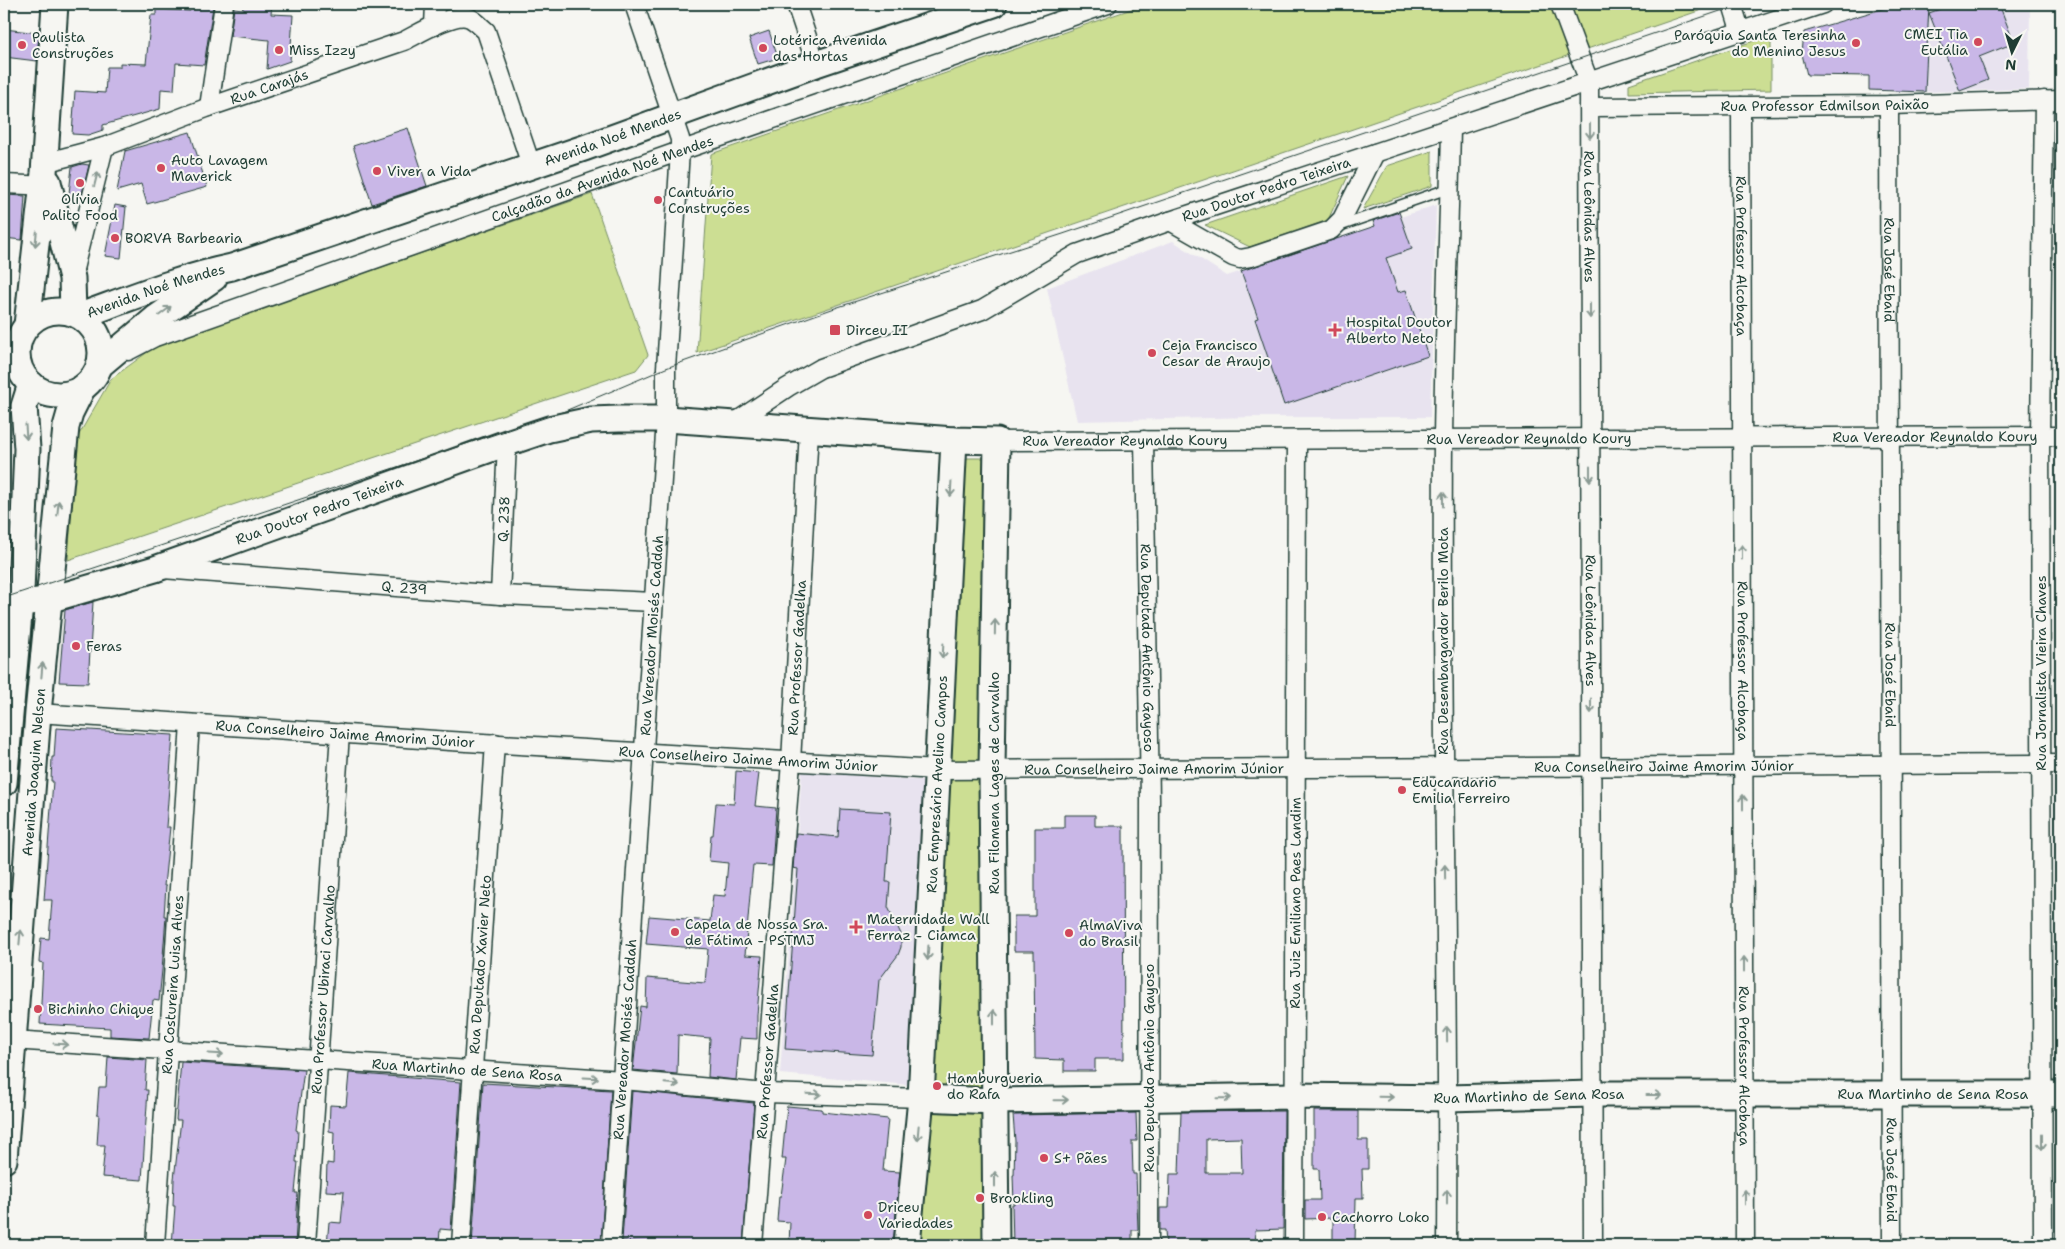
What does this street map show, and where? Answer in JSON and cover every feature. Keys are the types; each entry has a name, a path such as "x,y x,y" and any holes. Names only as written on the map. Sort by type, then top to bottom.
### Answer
{"street":[{"path":"17,339 37,317 49,312 61,311 77,315 91,325 99,337 102,351 100,364 96,374 82,389 69,394 56,395 42,392 24,378 19,367 17,354 17,339 45,177 55,4"},
{"path":"209,107 224,4"},
{"path":"434,26 435,4"},
{"name":"Rua Vereador Moisés Caddah","path":"612,1245 666,419 666,368 680,151 680,139 634,4"},
{"path":"796,4 816,64"},
{"name":"Avenida Noé Mendes","path":"77,315 197,274 232,267 531,166 816,64 957,10 994,4"},
{"name":"Calçadão da Avenida Noé Mendes","path":"100,364 155,337 680,151 1108,4"},
{"name":"Rua Leônidas Alves","path":"1560,4 1589,82 1592,1245"},
{"path":"1732,4 1741,33"},
{"name":"Rua Doutor Pedro Teixeira","path":"732,425 788,387 821,368 982,310 1077,254 1170,221 1741,33 1823,4"},
{"name":"Rua Carajás","path":"4,184 45,177 104,147 209,107 404,41 450,19 462,17 470,18 486,31 531,166"},
{"name":"Rua Professor Edmilson Paixão","path":"1589,107 1889,105 2053,100"},
{"name":"Rua Jornalista Vieira Chaves","path":"2043,1245 2052,1094 2041,764 2040,436 2053,100"},
{"name":"Rua José Ebaid","path":"1889,105 1892,1245"},
{"name":"Rua Professor Alcobaça","path":"1740,106 1745,1245"},
{"name":"Rua Desembargardor Berilo Mota","path":"1447,1245 1448,1098 1443,439 1451,128"},
{"path":"72,278 104,147"},
{"path":"1170,221 1232,257 1240,259 1251,257 1331,230 1342,219 1375,153"},
{"path":"45,177 72,278 77,315"},
{"name":"Avenida Noé Mendes","path":"100,364 175,303 232,267"},
{"path":"4,782 19,603 27,449 24,406 31,384"},
{"name":"Avenida Joaquim Nelson","path":"4,1160 5,1120 48,600 66,427 70,413 82,389"},
{"name":"Rua Doutor Pedro Teixeira","path":"19,603 48,600 155,569 507,443 557,427 591,420 619,418 666,419 954,440 997,441"},
{"name":"Rua Professor Gadelha","path":"753,1245 791,762 809,430"},
{"name":"Rua Vereador Reynaldo Koury","path":"997,441 2061,436"},
{"name":"Rua Empresário Avelino Campos","path":"908,1245 921,1098 954,440"},
{"name":"Rua Deputado Antônio Gayoso","path":"1144,440 1149,769 1149,1245"},
{"name":"Rua Juiz Emiliano Paes Landim","path":"1294,1245 1297,440"},
{"name":"Rua Filomena Lages de Carvalho","path":"996,1245 992,769 997,441"},
{"name":"Q. 238","path":"500,595 507,443"},
{"name":"Q. 239","path":"155,569 500,595 654,602"},
{"name":"Rua Conselheiro Jaime Amorim Júnior","path":"38,712 190,724 937,770 2061,764"},
{"name":"Rua Costureira Luisa Alves","path":"155,1245 190,724"},
{"name":"Rua Professor Ubiraci Carvalho","path":"306,1245 340,733"},
{"name":"Rua Deputado Xavier Neto","path":"461,1245 495,743"},
{"name":"Rua Martinho de Sena Rosa","path":"12,1040 473,1072 624,1080 766,1093 995,1101 1294,1096 1448,1098 1592,1094 2052,1094"}],"lane":[{"path":"1331,230 1450,188"}],"shaded area":[{"name":"CMEI Tia Eutália","path":"1929,4 2030,4 2029,89 1925,92"},
{"path":"1436,205 1430,417 1256,417 1077,421 1047,288 1173,241 1227,276"},
{"name":"Maternidade Wall Ferraz - Ciamca","path":"802,772 929,781 910,1085 780,1074"}],"green space":[{"path":"1146,4 1719,4 697,353 711,154"},
{"path":"1771,35 1771,90 1629,93 1629,84"},
{"path":"1432,151 1432,186 1363,209 1387,166"},
{"path":"1348,176 1328,220 1250,247 1205,225"},
{"path":"592,194 648,355 636,370 68,560 77,438 111,379 157,345"},
{"path":"961,458 992,458 986,1245 915,1245"}],"building":[{"path":"243,4 272,4 271,14 293,15 290,61 267,69 269,40 230,36 234,8 243,9"},
{"name":"Paróquia Santa Teresinha do Menino Jesus","path":"1899,4 1929,4 1925,92 1869,90 1869,76 1807,75 1802,54 1804,32"},
{"path":"1954,4 1999,4 2014,43 1979,57 1988,80 1960,91 1929,13"},
{"path":"190,5 213,7 204,65 176,63 174,90 161,89 160,109 103,125 103,130 88,135 72,134 75,91 105,93 107,67 120,67 120,63 146,64 151,15 156,15 156,9 190,11"},
{"name":"Paulista Construções","path":"4,29 39,33 37,61 4,57"},
{"name":"Lotérica Avenida das Hortas","path":"769,31 778,58 758,64 749,38"},
{"path":"408,128 427,186 372,204 353,146"},
{"name":"Auto Lavagem Maverick","path":"190,132 207,187 147,204 141,184 117,191 125,151"},
{"name":"Olívia Palito Food","path":"82,164 89,165 80,202 68,202 72,167"},
{"path":"4,195 25,196 22,240 4,238"},
{"name":"BORVA Barbearia","path":"115,205 126,207 121,258 105,256"},
{"name":"Hospital Doutor Alberto Neto","path":"1399,212 1412,249 1386,258 1398,292 1406,290 1428,356 1284,405 1255,319 1258,318 1241,271 1375,226 1373,221"},
{"name":"Feras","path":"93,602 88,683 59,682 65,610"},
{"path":"56,728 173,735 166,827 170,827 164,886 166,886 164,916 166,916 162,970 159,1001 153,1000 149,1038 110,1036 110,1028 40,1024 43,963 39,962 41,938 49,939 52,900 44,900 53,781 51,781 52,757 54,757"},
{"path":"736,771 759,773 755,806 776,808 772,866 753,865 745,955 762,956 757,1039 740,1038 736,1080 708,1077 710,1038 678,1035 677,1074 633,1070 640,1006 646,1007 647,978 705,983 708,949 646,944 649,916 710,921 713,895 725,896 728,863 709,861 711,835 713,835 716,803 734,804"},
{"path":"840,809 891,812 886,882 890,882 888,907 901,934 901,947 898,955 879,980 872,1055 785,1049 798,869 793,868 796,833 838,837"},
{"name":"AlmaViva do Brasil","path":"1064,815 1095,815 1095,826 1123,826 1124,1059 1095,1059 1095,1071 1064,1071 1064,1060 1035,1059 1034,951 1014,951 1014,916 1035,916 1035,828 1064,828"},
{"path":"108,1057 147,1060 145,1090 148,1090 142,1180 102,1177 105,1145 97,1145 99,1114 97,1114 99,1087 106,1087"},
{"path":"181,1062 304,1070 296,1130 298,1131 296,1162 298,1162 295,1193 298,1193 295,1245 172,1245 175,1206 173,1206 174,1179 181,1120 176,1120"},
{"path":"349,1073 461,1082 451,1230 440,1229 439,1245 327,1245 329,1222 341,1223 344,1192 326,1191 327,1163 333,1164 334,1132 329,1131 330,1105 346,1106"},
{"path":"483,1083 611,1090 601,1243 598,1245 472,1245"},
{"path":"632,1091 754,1103 743,1245 678,1245 622,1241"},
{"path":"787,1106 888,1119 883,1171 900,1172 893,1245 789,1245 790,1222 777,1221 779,1196 781,1196 786,1159 782,1159"},
{"path":"1284,1111 1283,1229 1255,1230 1256,1245 1166,1245 1165,1230 1160,1230 1160,1208 1169,1208 1170,1174 1179,1174 1181,1112","holes":["1241,1138 1242,1173 1206,1173 1206,1139"]},
{"path":"1314,1111 1358,1111 1358,1140 1368,1140 1368,1169 1362,1169 1363,1198 1356,1198 1355,1245 1333,1245 1333,1218 1305,1219 1305,1200 1320,1200 1319,1169 1314,1169"},
{"path":"1136,1113 1137,1141 1132,1141 1133,1174 1136,1174 1138,1230 1132,1230 1132,1245 1013,1245 1012,1204 1014,1204 1015,1141 1013,1115"}],"tram line":[{"path":"4,598 565,411 666,368 832,309 1063,234 1741,4"}],"place":[{"name":"CMEI Tia Eutália","path":"1978,42"},
{"name":"Paróquia Santa Teresinha do Menino Jesus","path":"1856,43"},
{"name":"Paulista Construções","path":"22,45"},
{"name":"Lotérica Avenida das Hortas","path":"763,48"},
{"name":"Miss Izzy","path":"279,50"},
{"name":"Auto Lavagem Maverick","path":"161,168"},
{"name":"Viver a Vida","path":"377,171"},
{"name":"Olívia Palito Food","path":"80,183"},
{"name":"Cantuário Construções","path":"658,200"},
{"name":"BORVA Barbearia","path":"115,238"},
{"name":"Dirceu II","path":"835,330"},
{"name":"Hospital Doutor Alberto Neto","path":"1335,330"},
{"name":"Ceja Francisco Cesar de Araujo","path":"1152,353"},
{"name":"Feras","path":"76,646"},
{"name":"Educandario Emilia Ferreiro","path":"1402,790"},
{"name":"Maternidade Wall Ferraz - Ciamca","path":"856,927"},
{"name":"Capela de Nossa Sra. de Fátima - PSTMJ","path":"675,932"},
{"name":"AlmaViva do Brasil","path":"1069,933"},
{"name":"Bichinho Chique","path":"38,1009"},
{"name":"Hamburgueria do Rafa","path":"937,1086"},
{"name":"S+ Pães","path":"1044,1158"},
{"name":"Brookling","path":"980,1198"},
{"name":"Driceu Variedades","path":"868,1215"},
{"name":"Cachorro Loko","path":"1322,1217"}]}
